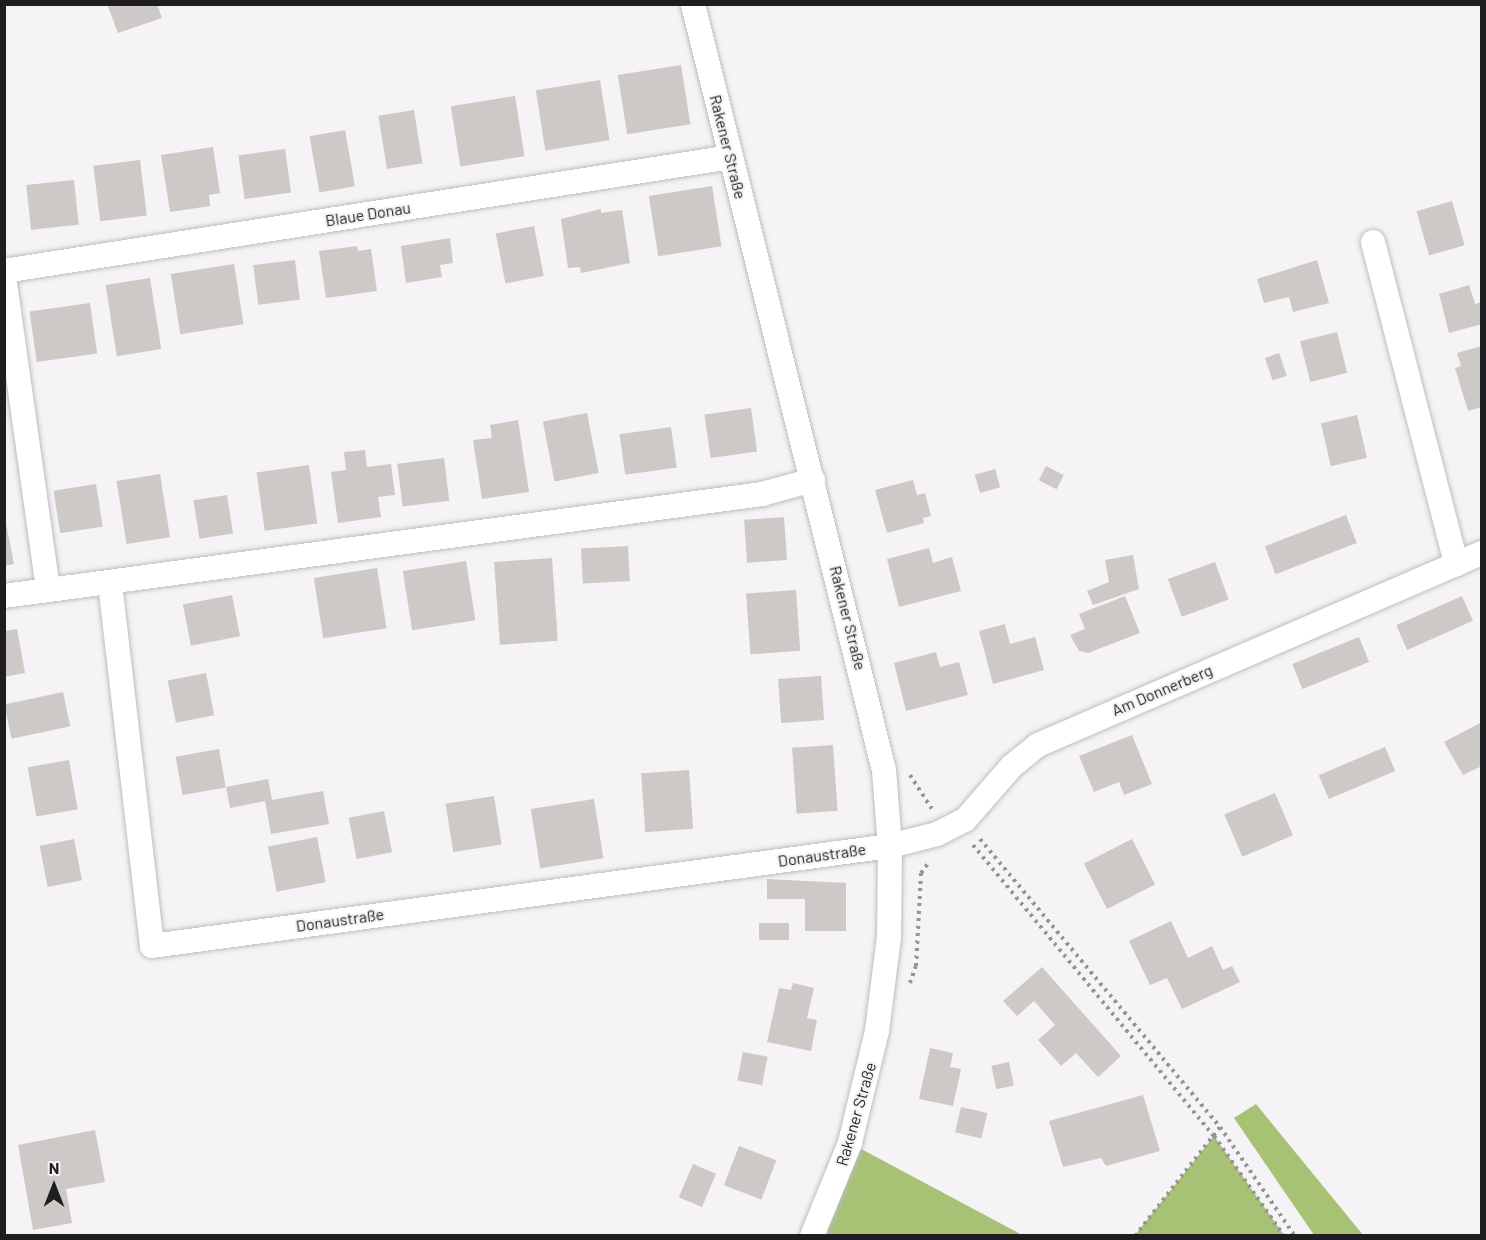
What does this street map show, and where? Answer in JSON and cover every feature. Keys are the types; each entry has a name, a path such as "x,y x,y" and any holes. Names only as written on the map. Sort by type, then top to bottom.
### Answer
{"street":[{"name":"Rakener Straße","path":"693,4 870,706 884,770 890,846 889,937 877,1031 850,1143 812,1236"},
{"name":"Blaue Donau","path":"4,271 731,157"},
{"path":"1373,242 1456,564"},
{"path":"4,276 48,590"},
{"path":"4,596 762,494 813,480"},
{"name":"Am Donnerberg","path":"890,846 937,834 968,831 1012,766 1038,745 1482,554"},
{"name":"Donaustraße","path":"110,583 152,946 890,846"}],"path":[{"path":"968,831 1220,1127 1295,1236"},
{"path":"968,831 1214,1136 1284,1236"},
{"path":"1135,1236 1220,1127"}],"green space":[{"path":"1256,1104 1363,1235 1314,1235 1234,1118"},
{"path":"1214,1136 1284,1235 1135,1235"},
{"path":"850,1143 1022,1235 812,1236"}],"building":[{"path":"107,4 157,4 162,18 118,33"},
{"path":"681,65 690,124 627,134 618,75"},
{"path":"600,80 610,140 545,150 536,90"},
{"path":"515,96 525,156 460,166 451,106"},
{"path":"414,110 422,163 387,169 378,116"},
{"path":"345,130 355,186 319,192 310,136"},
{"path":"213,147 220,193 209,195 210,206 170,212 161,155"},
{"path":"285,149 291,193 245,199 238,156"},
{"path":"140,160 147,216 100,221 93,166"},
{"path":"74,180 79,225 31,230 26,185"},
{"path":"712,186 722,246 658,256 649,196"},
{"path":"1452,201 1465,245 1429,255 1416,211"},
{"path":"601,209 601,213 622,210 630,263 581,273 580,267 568,268 561,219"},
{"path":"534,226 544,276 505,284 496,233"},
{"path":"450,238 453,263 440,265 442,277 406,283 401,246"},
{"path":"357,246 358,251 371,249 377,291 326,298 319,251"},
{"path":"295,260 300,300 258,305 253,265"},
{"path":"1317,260 1329,303 1293,312 1289,297 1264,303 1257,279"},
{"path":"234,264 244,324 180,334 171,274"},
{"path":"150,278 161,349 117,356 106,285"},
{"path":"1469,285 1475,304 1482,302 1482,324 1449,333 1439,294"},
{"path":"90,303 97,354 37,362 30,311"},
{"path":"1337,332 1347,373 1310,382 1300,341"},
{"path":"1482,346 1482,407 1468,411 1455,368 1461,366 1457,353"},
{"path":"1279,353 1287,376 1273,381 1265,358"},
{"path":"751,408 757,452 711,458 704,415"},
{"path":"587,413 599,473 554,481 543,422"},
{"path":"1357,415 1367,458 1331,466 1321,423"},
{"path":"518,420 529,492 482,499 473,440 492,438 490,425"},
{"path":"671,427 677,468 625,475 620,434"},
{"path":"365,450 367,467 391,464 395,495 378,497 381,517 338,523 331,472 346,470 344,452"},
{"path":"444,458 449,501 403,506 397,464"},
{"path":"309,465 317,523 265,531 257,472"},
{"path":"1046,466 1064,475 1057,489 1039,480"},
{"path":"995,469 1000,487 980,493 975,475"},
{"path":"160,474 170,537 127,544 117,481"},
{"path":"913,480 917,495 925,493 931,516 923,518 924,523 887,533 875,490"},
{"path":"96,484 103,526 60,533 54,491"},
{"path":"227,495 233,534 200,539 193,500"},
{"path":"4,513 14,564 4,566"},
{"path":"1346,515 1357,543 1276,574 1265,546"},
{"path":"784,517 787,560 747,563 744,520"},
{"path":"628,546 630,581 583,583 581,548"},
{"path":"929,548 933,563 952,557 961,591 899,607 887,559"},
{"path":"1133,555 1139,589 1093,605 1087,591 1109,582 1105,560"},
{"path":"552,558 558,641 500,645 494,562"},
{"path":"466,561 475,620 412,630 403,571"},
{"path":"1215,562 1229,600 1182,617 1168,579"},
{"path":"377,568 387,628 323,638 314,578"},
{"path":"796,590 800,651 750,654 746,593"},
{"path":"232,595 240,636 191,646 183,605"},
{"path":"1125,596 1140,633 1088,653 1079,651 1070,635 1085,629 1079,614"},
{"path":"1462,596 1473,621 1407,650 1396,625"},
{"path":"1005,624 1010,644 1035,637 1044,670 993,684 979,631"},
{"path":"17,629 25,673 4,677 4,631"},
{"path":"1359,637 1369,662 1302,689 1292,664"},
{"path":"936,652 940,667 959,662 968,695 906,711 894,663"},
{"path":"206,673 214,715 176,723 168,680"},
{"path":"821,676 824,720 781,723 778,679"},
{"path":"63,692 70,726 12,739 4,704"},
{"path":"1482,722 1482,766 1463,775 1444,742"},
{"path":"1132,735 1152,784 1124,795 1119,782 1094,792 1079,756"},
{"path":"833,745 838,811 797,814 792,748"},
{"path":"1385,747 1395,771 1329,799 1319,775"},
{"path":"219,749 226,787 182,795 176,757"},
{"path":"69,760 78,809 36,817 28,767"},
{"path":"689,770 693,829 645,832 641,773"},
{"path":"268,779 272,800 323,791 329,824 271,834 265,801 230,808 226,787"},
{"path":"1275,793 1293,835 1242,857 1224,814"},
{"path":"494,796 502,844 453,852 446,804"},
{"path":"594,799 603,858 540,868 531,809"},
{"path":"384,811 392,852 357,859 349,818"},
{"path":"317,837 326,882 277,892 268,847"},
{"path":"74,839 82,880 48,887 40,846"},
{"path":"1132,839 1155,884 1107,909 1084,864"},
{"path":"767,879 846,883 846,931 805,931 805,899 767,899"},
{"path":"1171,921 1188,958 1212,946 1223,970 1232,966 1240,982 1182,1009 1167,978 1150,985 1129,941"},
{"path":"759,923 789,923 789,940 759,940"},
{"path":"1042,967 1121,1056 1098,1077 1076,1053 1061,1066 1038,1040 1055,1025 1034,1001 1017,1016 1003,1001"},
{"path":"793,983 814,988 807,1018 817,1020 811,1051 767,1042 779,988 791,990"},
{"path":"930,1048 953,1053 950,1067 961,1069 953,1106 919,1099"},
{"path":"743,1052 768,1057 762,1085 737,1080"},
{"path":"1009,1062 1014,1085 996,1089 991,1066"},
{"path":"1143,1095 1160,1151 1106,1166 1101,1158 1063,1167 1049,1121"},
{"path":"961,1107 987,1113 981,1138 955,1132"},
{"path":"95,1130 105,1182 66,1189 72,1223 33,1230 18,1145"},
{"path":"739,1146 776,1160 761,1200 724,1185"},
{"path":"693,1164 716,1174 702,1207 679,1197"}]}
